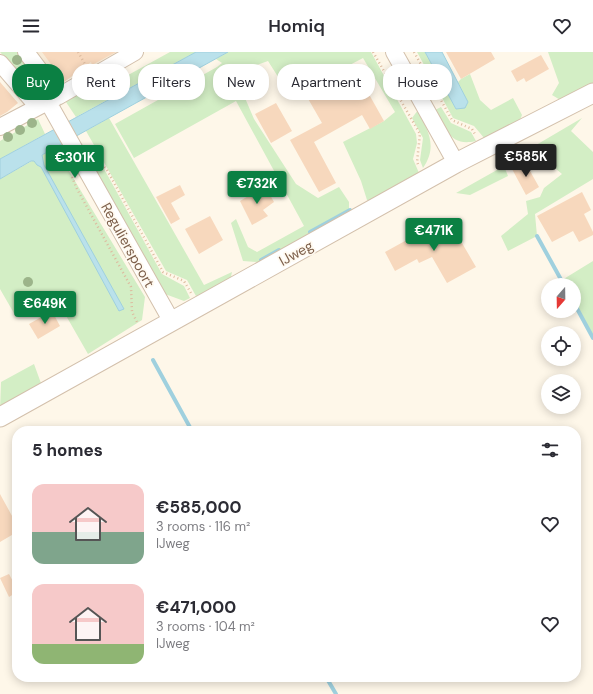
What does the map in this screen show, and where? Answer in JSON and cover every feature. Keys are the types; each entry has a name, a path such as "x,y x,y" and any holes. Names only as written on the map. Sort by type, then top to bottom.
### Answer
{"street":[{"name":"Regulierspoort","path":"26,52 50,104 172,322"},
{"path":"0,127 50,104 135,52"},
{"path":"394,52 456,163"},
{"name":"Regulierspoort","path":"0,63 50,104"},
{"name":"IJweg","path":"0,418 456,163 593,93"}],"path":[{"path":"373,52 420,134 417,162 426,180"},
{"path":"414,52 452,120 472,129 484,148"},
{"path":"96,158 107,170 164,272 184,281 199,307"},
{"path":"72,176 77,189 131,287 132,312 145,338"}],"shaded area":[{"path":"37,52 117,52 96,64 72,64 72,77 64,82 64,64 45,64"}],"green space":[{"path":"0,52 17,52 26,64 12,64 12,66"},
{"path":"170,52 196,52 174,64 148,64"},
{"path":"228,52 371,52 383,74 383,92 375,78 375,64 367,64 363,58 352,64 277,64 277,75 268,61 260,64 221,64 222,63 216,59"},
{"path":"417,52 425,52 432,64 424,64"},
{"path":"548,52 593,52 593,84 562,101 552,95 559,83"},
{"path":"213,69 213,100 246,100 254,119 296,184 318,198 339,187 349,202 349,216 269,263 243,261 231,223 236,219 248,247 257,252 304,226 236,101 134,158 115,124 158,100 205,100 205,74"},
{"path":"138,70 138,83 130,88 130,74"},
{"path":"470,74 480,100 491,110 513,98 522,115 519,122 485,139 474,126 453,118 443,100 451,100 456,109 468,103 458,82"},
{"path":"72,94 72,100 107,100 76,117 64,99"},
{"path":"388,100 397,100 416,134 417,143 413,159 419,173 373,203 367,200 361,181 343,142 384,121 395,112"},
{"path":"441,107 451,123 471,132 476,141 460,141 450,135 435,110"},
{"path":"418,110 428,132 431,146 428,160 423,168 420,160 423,138 412,118"},
{"path":"109,118 204,285 232,272 230,281 196,296 187,280 166,271 86,131"},
{"path":"582,118 571,131 593,152 593,179 535,214 537,236 508,251 501,236 528,214 526,201 540,197 544,188 562,174 531,148"},
{"path":"38,119 45,134 0,159 0,141"},
{"path":"55,148 145,297 142,320 88,354 53,293 15,315 0,289 0,179"},
{"path":"82,149 103,167 162,274 184,286 190,298 184,301 165,294"},
{"path":"504,166 508,176 470,195 456,193"},
{"path":"593,261 593,337 581,315 581,278 565,278"},
{"path":"34,364 42,386 0,410 1,382"}],"water":[{"path":"196,52 228,52 205,65 174,64"},
{"path":"425,52 442,52 448,64 432,64"},
{"path":"452,71 468,102 465,108 456,109 451,100"},
{"path":"138,84 138,100 141,100 42,155 44,165 124,309 119,311 41,167 34,161 31,161 0,179 0,159 108,100 130,100 130,88"}],"building":[{"path":"42,52 116,52 94,64 92,64 91,62 88,64 72,64 72,76 64,82 64,64 51,64"},
{"path":"446,52 491,52 495,59 461,79"},
{"path":"541,55 549,69 526,82 524,78 517,82 511,71"},
{"path":"0,82 12,96 12,100 15,100 18,103 0,116"},
{"path":"309,100 372,100 384,121 370,129 362,115 314,142 336,183 319,192 290,140 322,123"},
{"path":"276,103 292,131 271,143 255,114"},
{"path":"525,162 539,187 526,195 512,169"},
{"path":"180,185 185,195 171,203 180,219 171,224 156,197"},
{"path":"266,188 274,202 263,210 268,216 252,225 240,201 255,192 256,193"},
{"path":"582,192 591,210 584,214 593,235 579,242 573,231 552,242 537,216"},
{"path":"210,216 223,240 199,254 185,229"},
{"path":"436,221 446,236 455,231 476,267 447,283 432,257 419,263 417,259 395,271 385,252 414,236 413,234"},
{"path":"52,311 60,326 38,339 29,324"},
{"path":"0,494 12,516 12,535 0,542"},
{"path":"9,574 12,580 12,595 9,597 0,578"}],"waterway":[{"path":"310,232 350,210"},
{"path":"537,236 560,278"},
{"path":"261,260 279,250"},
{"path":"581,316 593,338"},
{"path":"153,360 189,426"},
{"path":"329,682 336,694"}]}
